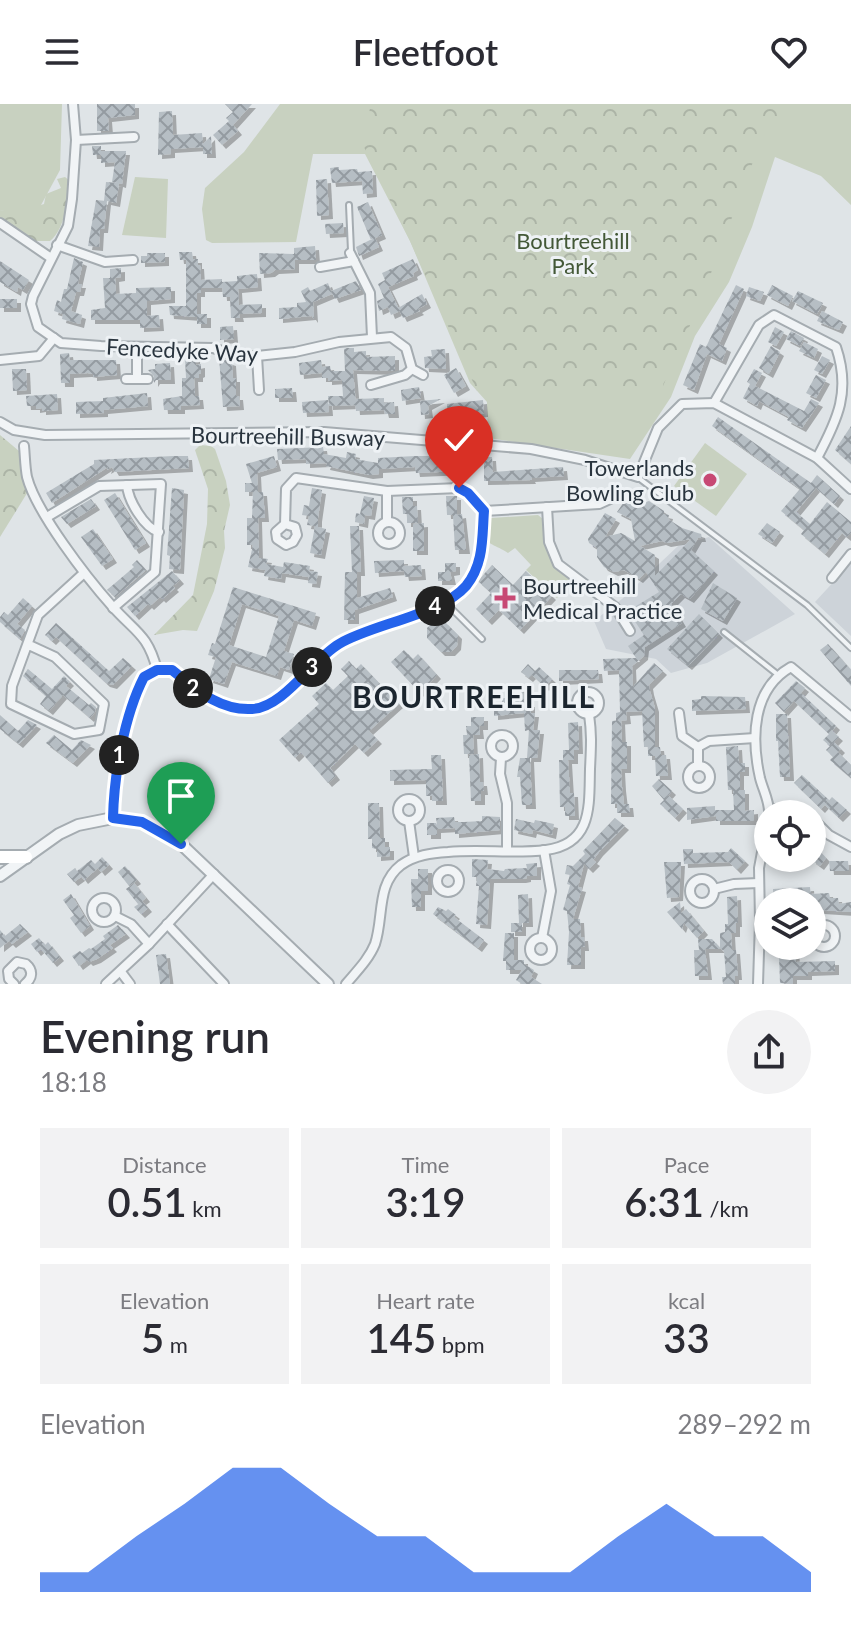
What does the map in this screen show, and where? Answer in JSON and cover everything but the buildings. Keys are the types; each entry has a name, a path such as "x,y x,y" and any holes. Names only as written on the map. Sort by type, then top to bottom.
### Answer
{"main road":[{"path":"0,857 26,857"}],"street":[{"path":"0,360 39,356 54,338 38,327 31,304 36,287 68,226 76,140 73,104"},
{"path":"76,140 134,137"},
{"path":"0,223 51,258"},
{"path":"57,245 105,262 133,260"},
{"path":"320,267 352,257 370,293 372,337 391,337 399,341 411,356 409,372"},
{"path":"714,403 759,325 774,315 836,347 843,366 840,415 817,458"},
{"name":"Fencedyke Way","path":"54,338 61,343 213,348 237,356 257,356 372,337"},
{"path":"137,347 137,379"},
{"path":"257,356 259,390"},
{"path":"371,385 409,372 423,375"},
{"path":"126,379 148,379"},
{"path":"638,477 658,428 682,404 714,403 817,458 851,489"},
{"name":"Bourtreehill Busway","path":"0,422 14,430 45,435 324,432 515,448 585,460 638,477"},
{"path":"24,446 27,477 47,517 84,573 113,608 143,635 151,648 157,670"},
{"path":"113,818 113,782 144,677 157,670 172,670 202,695 220,704 256,709 280,696 336,646 445,601 465,587 481,560 484,511 468,493 459,488 387,491 296,478 286,489 285,524"},
{"path":"47,517 99,486 161,484 155,572 113,608"},
{"path":"127,485 129,496 148,527 159,532"},
{"path":"387,491 387,522"},
{"path":"484,511 599,504 612,498"},
{"path":"547,507 549,542 558,564 615,607 630,631"},
{"path":"832,578 851,554"},
{"path":"29,645 55,657 104,704 99,730 74,734 11,704 12,686 38,615 84,573"},
{"path":"766,800 755,738 757,709 777,674 791,667 851,717"},
{"path":"679,713 682,736 698,747"},
{"path":"346,984 375,943 382,898 389,878 400,865 414,857 446,852 561,847 581,831 590,812 593,744 589,714"},
{"path":"698,747 709,741 755,738"},
{"path":"698,747 698,766"},
{"path":"501,758 500,774 507,803 507,850"},
{"path":"0,876 59,834 78,825 113,818 142,822 181,844 328,984"},
{"path":"409,821 414,857"},
{"path":"826,832 851,847"},
{"path":"542,938 551,891 544,850"},
{"path":"446,852 447,870"},
{"path":"760,888 761,872"},
{"path":"106,984 149,944 214,874"},
{"path":"714,889 759,883"},
{"path":"115,916 131,924 149,944"},
{"path":"167,924 224,984"},
{"path":"758,984 760,960"},
{"path":"14,984 9,979 8,971 17,962 26,964 31,970 31,978 25,984"},
{"path":"121,972 130,984"}],"lane":[{"path":"349,205 352,257"},
{"name":"Bourtreehill Busway","path":"638,477 807,605 851,648"},
{"path":"445,601 482,639"},
{"path":"724,632 777,674"}],"shaded area":[{"path":"709,537 795,614 707,663 671,673 656,659 606,649 594,621 678,546"},
{"path":"851,563 851,636 815,602"}],"green space":[{"path":"0,104 62,104 60,170 34,218 0,210"},
{"name":"Bourtreehill Park","path":"280,104 851,104 851,205 821,176 775,157 752,227 729,282 695,336 671,397 630,459 488,438 487,402 470,383 410,241 365,154 313,154 296,242 212,243 206,240 202,209 205,188 244,152"},
{"name":"Bourtreehill Park","path":"371,104 780,104 782,109 756,154 699,305 659,395 477,391 362,143"},
{"path":"65,177 70,181 65,213 50,241 32,241 0,218 0,210 19,212 44,204 46,194 61,188 57,179"},
{"path":"135,177 168,179 166,238 122,235"},
{"path":"0,435 19,451 29,490 0,537"},
{"name":"Towerlands Bowling Club","path":"705,443 747,474 716,516 674,486"},
{"path":"200,445 215,449 226,481 230,505 224,531 225,548 214,591 197,631 154,635 193,595 207,524 208,489 195,450"},
{"path":"538,515 544,520 549,554 572,580 557,598 526,570 531,565 515,548 508,553 486,538 490,518"}],"place":[{"name":"Towerlands Bowling Club","path":"710,480"},
{"name":"Bourtreehill Medical Practice","path":"505,598"}],"district":[{"name":"BOURTREEHILL","path":"474,696"}],"route":[{"path":"181,844 142,822 113,818 113,782 144,677 157,670 172,670 202,695 220,704 256,709 280,696 336,646 354,636 441,603 465,587 481,560 484,511 468,493 459,488"}]}
